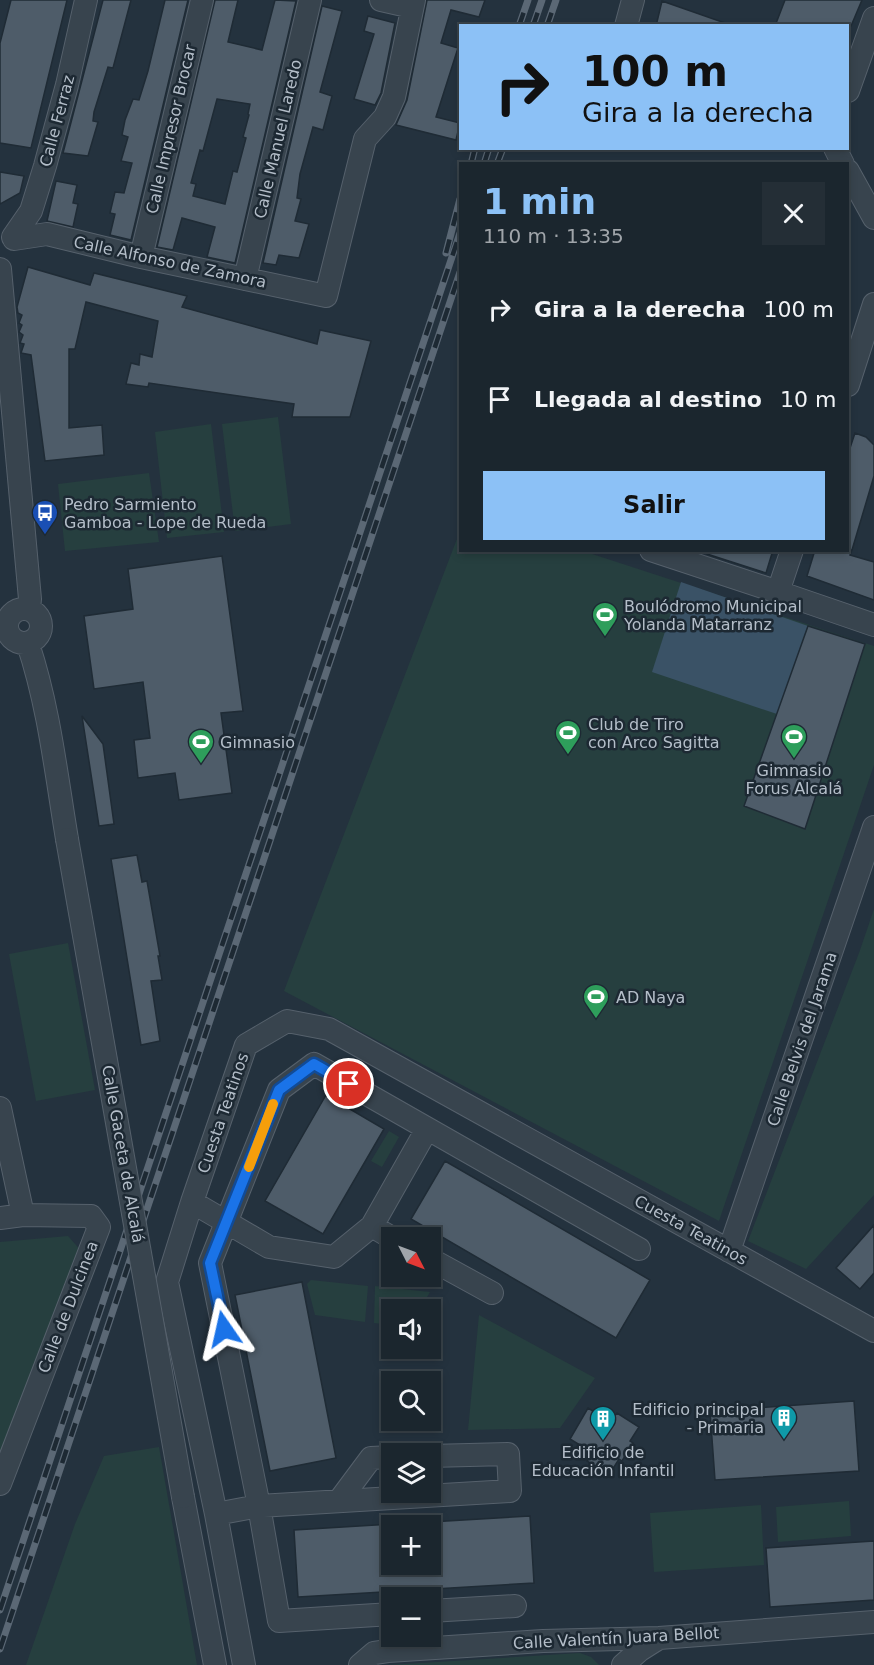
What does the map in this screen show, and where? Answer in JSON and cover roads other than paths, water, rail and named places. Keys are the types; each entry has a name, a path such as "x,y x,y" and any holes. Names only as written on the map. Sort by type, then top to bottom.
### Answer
{"street":[{"name":"Calle Ferraz","path":"0,260 8,258 13,251 9,235 30,211 45,166 67,85 86,0"},
{"name":"Calle Impresor Brocar","path":"141,257 202,0"},
{"name":"Calle Manuel Laredo","path":"245,279 310,0"},
{"path":"381,0 413,4"},
{"path":"627,24 633,0"},
{"name":"Calle Alfonso de Zamora","path":"9,235 47,234 141,257 326,296 365,139 385,117 394,97 413,4"},
{"path":"849,88 874,18"},
{"path":"849,173 874,218"},
{"path":"0,269 30,599 29,609"},
{"path":"849,377 851,362 874,304"},
{"path":"657,552 874,625"},
{"path":"778,592 791,552"},
{"path":"22,608 29,609 38,616 40,624 34,639 28,644 18,644 11,639 4,625 15,611 22,608"},
{"name":"Calle Gaceta de Alcalá","path":"28,644 43,696 183,1497 215,1665"},
{"name":"Calle Belvis del Jarama","path":"729,1251 874,827"},
{"name":"Cuesta Teatinos","path":"244,1665 216,1514 167,1282 246,1045 287,1021 329,1029 729,1251 873,1328"},
{"path":"381,1615 279,1621 259,1506 210,1263 279,1090 314,1064 639,1249"},
{"path":"0,1107 24,1215"},
{"path":"192,1202 269,1247 334,1257 372,1226 427,1129"},
{"name":"Calle de Dulcinea","path":"0,1218 24,1215 91,1216 99,1227 0,1484"},
{"path":"372,1226 381,1231"},
{"path":"441,1265 492,1293"},
{"path":"441,1456 508,1454 510,1491 441,1495"},
{"path":"339,1501 371,1458 381,1458"},
{"path":"216,1514 259,1506 381,1499"},
{"path":"441,1610 515,1606"},
{"name":"Calle Valentín Juara Bellot","path":"361,1664 374,1653 388,1651 543,1641 659,1638 874,1622"},
{"path":"623,1665 640,1650 659,1638"},
{"path":"589,1640 613,1665"}],"water":[{"path":"681,582 808,626 777,714 652,672"}],"railway":[{"path":"520,24 528,0"},
{"path":"534,24 542,0"},
{"path":"548,24 556,0"},
{"path":"472,162 474,150"},
{"path":"485,162 488,150"},
{"path":"498,162 502,150"},
{"path":"446,253 459,203"},
{"path":"0,1610 459,236"},
{"path":"0,1649 459,275"}],"place":[{"name":"Pedro Sarmiento Gamboa - Lope de Rueda","path":"45,536"},
{"name":"Boulódromo Municipal Yolanda Matarranz","path":"605,638"},
{"name":"Club de Tiro con Arco Sagitta","path":"568,756"},
{"name":"Gimnasio Forus Alcalá","path":"794,760"},
{"name":"Gimnasio","path":"201,765"},
{"name":"AD Naya","path":"596,1020"},
{"name":"Edificio principal - Primaria","path":"784,1441"},
{"name":"Edificio de Educación Infantil","path":"603,1442"}]}
